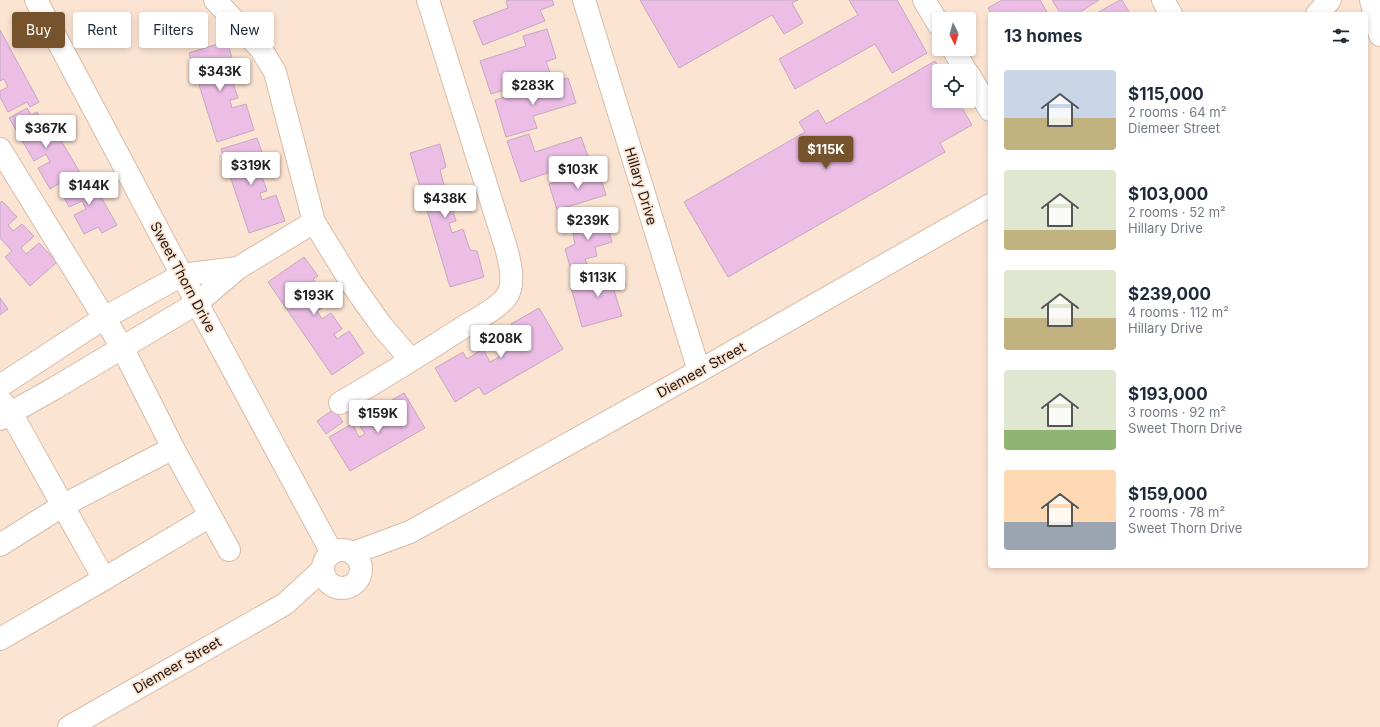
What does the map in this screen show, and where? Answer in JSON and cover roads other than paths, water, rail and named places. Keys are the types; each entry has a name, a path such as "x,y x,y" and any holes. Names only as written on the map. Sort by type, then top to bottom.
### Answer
{"street":[{"name":"Sweet Thorn Drive","path":"36,0 197,303 336,558"},
{"path":"215,0 261,49 275,72 314,222 352,284 381,325 411,360"},
{"path":"340,403 494,308 507,295 511,282 511,269 507,251 428,0"},
{"name":"Hillary Drive","path":"584,0 699,371"},
{"path":"924,0 932,14"},
{"path":"1163,0 1170,12"},
{"path":"1319,12 1330,0"},
{"path":"1371,0 1380,35"},
{"path":"1368,35 1380,43"},
{"path":"976,87 988,107"},
{"path":"0,148 122,347 173,448 229,550"},
{"name":"Diemeer Street","path":"285,604 336,558 410,532 699,371 988,206"},
{"path":"104,579 4,410 122,347 197,303 238,268 314,222"},
{"path":"0,386 104,318 182,275 238,268"},
{"path":"0,545 62,506 173,448"},
{"path":"0,638 104,579 210,516"},
{"name":"Diemeer Street","path":"361,574 410,532"},
{"path":"358,556 361,562 361,574 358,581 352,586 344,589 336,588 326,581 336,558 358,556"},
{"name":"Diemeer Street","path":"69,727 285,604 336,588"}]}
